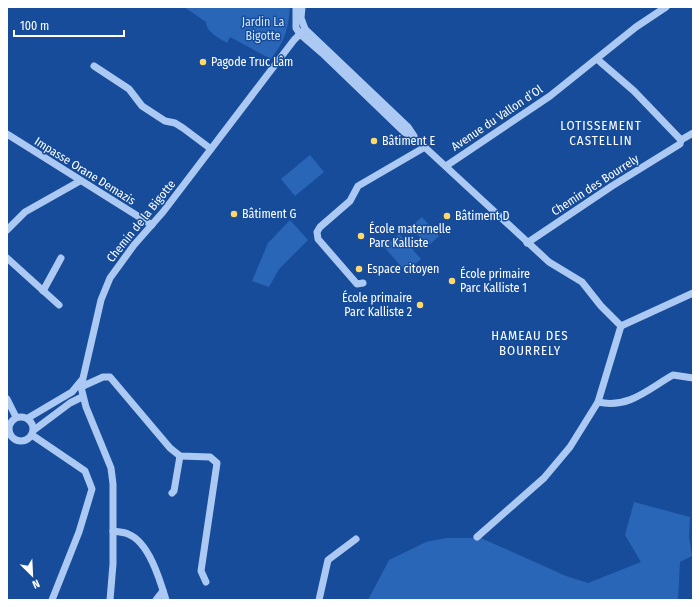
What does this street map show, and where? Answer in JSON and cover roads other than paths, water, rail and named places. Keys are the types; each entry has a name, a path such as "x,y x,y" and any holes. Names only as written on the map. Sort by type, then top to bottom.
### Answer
{"street":[{"path":"296,7 296,28 408,127 417,140 527,243 549,262 582,282 601,306 621,326"},
{"path":"302,7 302,32"},
{"name":"Avenue du Vallon d’Ol","path":"446,166 561,88 636,27 666,7"},
{"name":"Chemin de la Bigotte","path":"110,600 113,564 113,484 111,468 82,397 81,384 101,300 110,278 134,245 152,225 302,32"},
{"path":"597,59 634,90 681,140"},
{"path":"94,66 128,88 142,106 165,121 175,123 184,128 211,149"},
{"name":"Chemin des Bourrely","path":"527,243 612,186 680,144 681,140 693,133"},
{"name":"Impasse Orane Demazis","path":"7,134 152,225"},
{"path":"363,283 357,284 318,239 317,232 320,227 350,201 358,186 425,147"},
{"path":"7,230 25,212 80,181"},
{"path":"7,258 59,305"},
{"path":"43,291 60,258"},
{"path":"477,537 548,473 570,446 598,402 621,326 693,293"},
{"path":"598,402 607,404 634,400 673,375 693,378"},
{"path":"28,418 72,392 81,384 104,377 110,377 170,448 180,456 210,458 217,464 201,571 206,582"},
{"path":"52,600 79,532 92,489 85,471 33,433 32,423 28,418 23,416 16,417 10,423 8,433 19,441 28,439 33,433 70,403 82,397"},
{"path":"7,399 16,417"},
{"path":"172,493 174,491 180,456"},
{"path":"113,531 129,534 141,543 154,564 166,600"},
{"path":"319,600 328,560 356,539"},
{"path":"156,600 163,591"}],"place":[{"name":"Pagode Truc Lâm","path":"203,62"},
{"name":"Bâtiment E","path":"374,141"},
{"name":"Bâtiment G","path":"234,214"},
{"name":"Bâtiment D","path":"447,216"},
{"name":"École maternelle Parc Kalliste","path":"361,236"},
{"name":"Espace citoyen","path":"359,269"},
{"name":"École primaire Parc Kalliste 1","path":"452,281"},
{"name":"École primaire Parc Kalliste 2","path":"420,305"}],"district":[{"name":"LOTISSEMENT CASTELLIN","path":"601,132"},
{"name":"HAMEAU DES BOURRELY","path":"530,342"}],"park label":[{"name":"Jardin La Bigotte","path":"263,29"}]}
